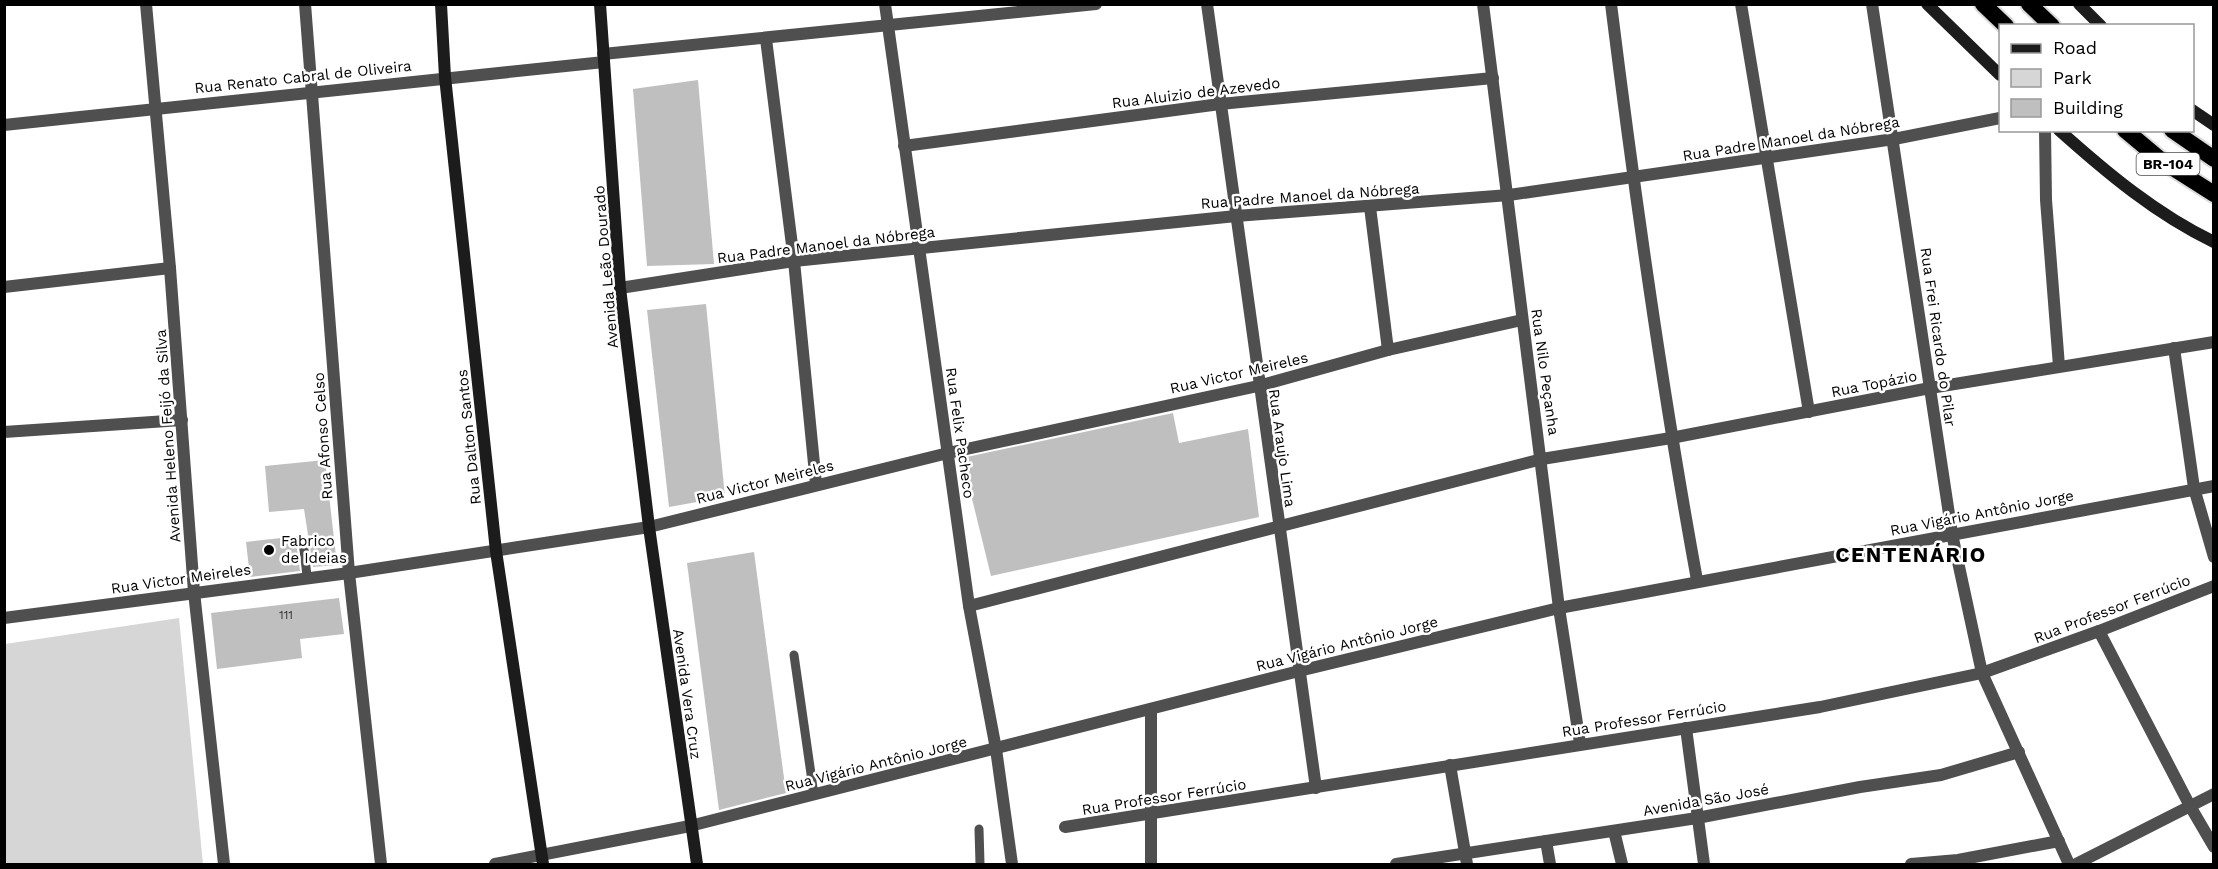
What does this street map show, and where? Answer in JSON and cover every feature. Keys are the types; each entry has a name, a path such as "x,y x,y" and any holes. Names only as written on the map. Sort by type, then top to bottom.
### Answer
{"highway":[{"path":"1983,4 2004,24"},
{"path":"2029,4 2050,24"},
{"name":"BR-104","path":"2127,132 2162,160 2214,194"},
{"name":"BR-104","path":"2175,132 2214,159"}],"main road":[{"name":"Rua Dalton Santos","path":"441,4 446,76 496,551 543,860"},
{"name":"Avenida Leão Dourado","path":"600,4 620,288 649,526"},
{"path":"1927,4 1999,73"},
{"path":"2079,4 2099,24"},
{"path":"2194,111 2214,125"},
{"path":"2061,132 2109,175 2155,208 2214,242"},
{"name":"Avenida Vera Cruz","path":"649,526 697,864"}],"street":[{"name":"Avenida Heleno Feijó da Silva","path":"146,4 170,267 194,592 224,864"},
{"name":"Rua Afonso Celso","path":"305,4 349,573 381,864"},
{"name":"Rua Felix Pacheco","path":"885,4 969,606 996,749 1012,864"},
{"name":"Rua Renato Cabral de Oliveira","path":"4,125 312,93 766,39 889,28 1096,4"},
{"name":"Rua Araujo Lima","path":"1207,4 1258,386 1316,788"},
{"name":"Rua Nilo Peçanha","path":"1483,4 1509,195 1522,320 1542,459 1559,608 1580,743"},
{"path":"1611,4 1632,178 1671,438 1697,580"},
{"path":"1741,4 1809,412"},
{"name":"Rua Frei Ricardo do Pilar","path":"1872,4 1952,534 1982,673 2069,864"},
{"path":"766,39 794,261 816,484"},
{"name":"Rua Aluizio de Azevedo","path":"904,146 1220,104 1492,78"},
{"name":"Rua Padre Manoel da Nóbrega","path":"620,288 794,261 1236,216 1509,195 1894,139 1999,118"},
{"path":"2045,132 2046,200 2059,366"},
{"path":"1370,207 1388,350"},
{"path":"4,287 170,267"},
{"name":"Rua Victor Meireles","path":"4,618 307,576 349,573 649,526 948,453 1258,386 1388,350 1522,320"},
{"name":"Rua Topázio","path":"969,606 1278,529 1542,459 1671,438 1930,388 2214,342"},
{"path":"2174,348 2194,488 2214,557"},
{"path":"4,432 182,420"},
{"name":"Rua Vigário Antônio Jorge","path":"495,864 543,860 690,826 1299,671 1559,608 1697,580 2214,486"},
{"name":"Rua Professor Ferrúcio","path":"1065,827 1151,815 1580,743 1820,707 1982,673 2099,632 2214,586"},
{"path":"2099,632 2190,806 2214,847"},
{"path":"1151,709 1151,864"},
{"path":"1686,728 1704,864"},
{"name":"Avenida São José","path":"1399,864 1466,858 1546,841 1697,818 1860,787 1941,776 2019,752"},
{"path":"1450,765 1466,858"},
{"path":"2076,864 2214,794"},
{"path":"1614,831 1622,864"},
{"path":"1546,841 1550,864"},
{"path":"1911,864 1958,860 2059,841"}],"lane":[{"path":"303,541 307,576"},
{"path":"795,656 814,795"},
{"path":"979,829 980,864"}],"green space":[{"path":"179,618 203,864 5,864 5,644"}],"building":[{"path":"698,80 714,264 647,266 633,89"},
{"path":"706,304 725,497 669,507 647,310"},
{"path":"1173,413 1179,443 1248,429 1259,517 991,576 962,458"},
{"path":"325,460 337,565 313,567 304,509 269,512 265,466"},
{"path":"299,536 296,542 300,571 250,577 246,542"},
{"path":"754,552 786,793 719,810 687,563"},
{"path":"339,598 344,634 300,639 302,658 217,669 211,613"}],"place":[{"name":"Fabrico de Ideias","path":"269,550"}],"district":[{"name":"CENTENÁRIO","path":"1911,555"}]}
